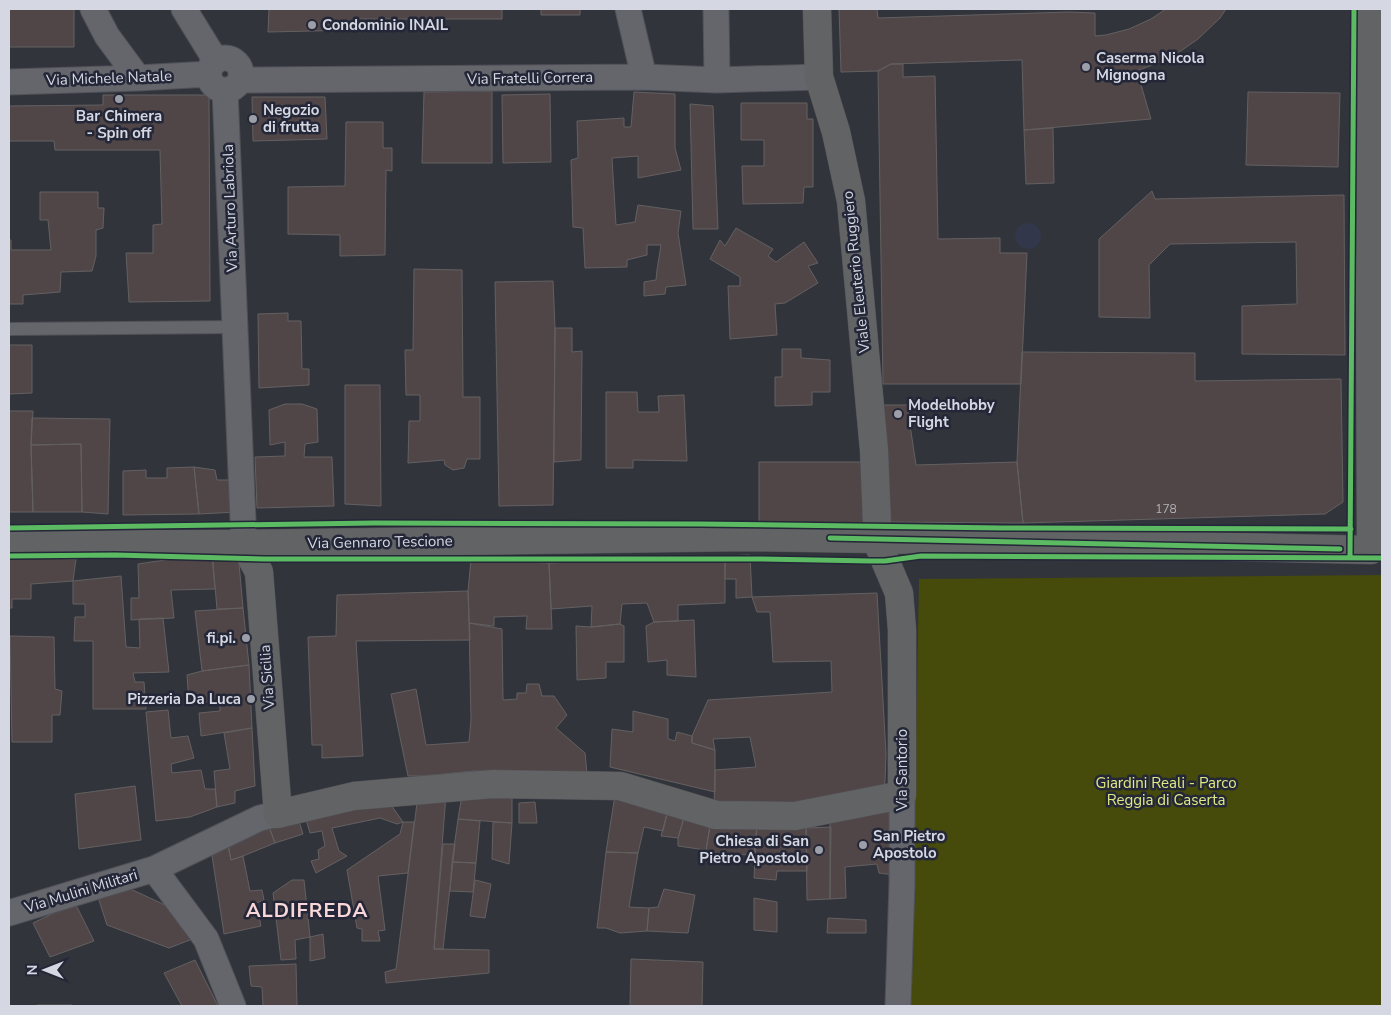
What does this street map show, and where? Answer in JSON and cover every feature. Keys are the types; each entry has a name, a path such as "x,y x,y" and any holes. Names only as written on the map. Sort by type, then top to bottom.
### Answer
{"street":[{"path":"93,9 107,36 138,78"},
{"path":"184,9 223,76"},
{"path":"628,9 644,77"},
{"path":"716,9 717,80"},
{"name":"Viale Eleuterio Ruggiero","path":"817,9 819,77 836,132 851,201 874,450 876,539"},
{"path":"1368,9 1377,550"},
{"name":"Via Michele Natale","path":"9,82 223,76"},
{"name":"Via Fratelli Correra","path":"223,76 644,77 717,80 819,77"},
{"name":"Via Arturo Labriola","path":"223,76 244,544"},
{"name":"Via Gennaro Tescione","path":"9,544 244,544 750,537 1377,550"},
{"name":"Via Santorio","path":"876,539 899,593 902,630 902,883 898,1006"},
{"name":"Via Sicilia","path":"244,544 259,572 278,814"},
{"path":"278,814 354,796 493,784 620,786 716,815 794,816 902,795"},
{"name":"Via Mulini Militari","path":"9,913 154,870 260,818 278,814"},
{"path":"154,870 206,939 233,1006"}],"lane":[{"path":"9,329 235,327"}],"shaded area":[{"path":"1028,223 1037,227 1041,236 1037,245 1028,249 1019,245 1015,236 1019,227"}],"green space":[{"name":"Giardini Reali - Parco Reggia di Caserta","path":"1382,575 1382,1006 911,1006 919,579"}],"building":[{"path":"9,9 74,9 74,47 9,47"},
{"name":"Condominio INAIL","path":"269,9 502,9 502,19 356,19 356,30 268,32"},
{"path":"541,9 580,9 580,15 541,15"},
{"name":"Caserma Nicola Mignogna","path":"839,9 877,9 878,18 1069,12 1095,13 1095,36 1129,29 1151,19 1166,9 1226,9 1220,18 1198,39 1172,57 1137,71 1151,119 1024,130 1022,60 891,64 878,71 841,72"},
{"path":"891,64 903,64 903,77 935,76 938,239 1000,238 1000,253 1027,253 1021,384 883,384 878,71"},
{"path":"492,91 492,163 422,163 424,92"},
{"path":"634,92 675,94 675,148 681,170 638,178 638,156 612,158 616,225 635,222 638,205 681,211 678,233 686,285 666,287 665,294 644,296 644,282 656,280 661,245 647,245 647,255 627,260 627,267 585,268 583,228 573,227 571,160 578,158 577,121 624,118 624,127 631,127"},
{"path":"1248,92 1340,93 1338,167 1246,165"},
{"path":"550,94 551,162 503,163 502,95"},
{"path":"103,95 209,95 210,301 129,302 126,253 153,253 153,225 162,224 160,150 55,150 54,141 9,141 9,106 103,105"},
{"path":"252,97 325,97 327,139 253,141"},
{"path":"741,103 807,103 807,119 813,119 813,187 804,187 803,203 743,204 742,166 764,166 764,140 741,140"},
{"path":"690,104 713,106 718,229 693,229"},
{"path":"346,122 383,122 383,148 392,148 392,171 386,170 385,255 340,256 340,235 288,234 288,187 345,186"},
{"path":"1053,128 1054,183 1026,184 1024,130"},
{"path":"1152,191 1155,199 1344,195 1345,355 1242,354 1242,306 1297,304 1296,242 1170,244 1149,265 1150,318 1099,317 1099,239"},
{"path":"40,192 98,192 98,208 104,208 103,228 96,230 96,256 92,271 61,272 60,292 23,295 23,304 9,304 9,240 11,240 11,250 51,250 48,220 40,220"},
{"path":"736,228 773,249 768,256 776,262 804,242 818,263 808,266 818,283 785,303 775,304 777,335 730,339 728,286 740,286 740,277 710,259 720,240 725,246"},
{"path":"414,269 462,270 463,397 480,397 480,459 467,459 464,468 453,470 445,465 444,460 408,463 409,421 420,421 420,395 406,395 405,350 413,350"},
{"path":"553,281 555,328 553,505 499,506 495,282"},
{"path":"288,313 288,321 301,321 302,369 309,369 309,385 259,388 258,314"},
{"path":"555,328 572,328 572,352 582,351 581,460 554,462"},
{"path":"9,345 32,345 32,393 9,394"},
{"path":"782,349 801,349 801,358 830,360 830,392 812,392 812,405 775,406 775,377 782,377"},
{"path":"1022,352 1195,353 1195,381 1341,379 1343,502 1325,514 1023,523 1017,462"},
{"path":"345,385 380,385 381,506 345,504"},
{"path":"606,392 637,392 638,412 659,412 658,396 684,395 687,461 633,460 633,468 606,468"},
{"path":"285,404 302,404 317,409 318,442 305,444 304,457 332,457 334,506 257,508 255,457 285,456 285,442 270,445 269,410"},
{"path":"883,405 907,405 916,465 1017,462 1023,523 889,522"},
{"path":"9,411 33,411 31,445 33,512 9,512"},
{"path":"32,418 110,419 108,514 82,512 81,444 31,445"},
{"path":"81,444 82,512 33,512 31,445"},
{"path":"759,462 865,462 869,524 759,523"},
{"path":"194,467 199,514 123,515 123,471 146,470 146,478 167,478 167,468"},
{"path":"194,467 215,470 217,480 233,480 237,512 199,514"},
{"path":"238,552 243,608 217,609 212,553"},
{"path":"212,553 215,589 171,590 174,618 131,620 131,598 139,598 138,564"},
{"path":"750,555 752,597 736,598 736,579 725,579 725,556"},
{"path":"725,556 725,603 678,605 678,621 654,622 647,603 622,604 620,624 591,627 592,606 551,609 549,563"},
{"path":"9,558 76,559 73,581 31,584 31,599 12,599 12,608 9,608"},
{"path":"471,560 549,563 552,629 526,629 527,616 494,617 494,626 469,623 468,591"},
{"path":"121,576 126,647 140,648 139,619 163,618 169,672 133,673 135,682 144,682 146,709 93,709 93,641 74,641 75,617 85,617 85,604 73,604 73,581"},
{"path":"468,591 470,640 356,641 363,756 322,758 322,745 312,745 308,637 336,636 337,595"},
{"path":"877,593 886,754 885,782 880,794 736,811 714,808 715,770 756,767 750,737 713,739 715,750 692,743 692,736 708,700 832,692 831,661 773,662 770,612 757,612 752,597"},
{"path":"243,608 249,665 202,671 195,611"},
{"path":"694,620 696,677 667,675 667,660 648,662 646,626 654,622"},
{"path":"469,623 502,629 503,700 517,699 517,693 526,693 527,684 539,684 542,696 554,696 567,715 556,728 585,753 587,773 474,771 408,776 391,694 416,689 426,745 469,742 471,720"},
{"path":"620,624 624,626 624,662 606,662 606,678 577,680 576,626 591,627"},
{"path":"10,636 54,637 55,689 62,691 60,715 52,715 52,742 12,742"},
{"path":"249,665 252,728 201,736 199,713 220,711 220,701 189,703 187,675 202,671"},
{"path":"168,710 171,738 188,736 194,758 171,764 172,773 201,770 205,789 215,789 217,807 190,817 156,821 146,712"},
{"path":"633,711 668,719 668,739 675,741 677,732 692,736 692,743 715,750 715,792 610,767 612,729 633,732"},
{"path":"252,728 255,786 235,791 235,803 217,807 214,771 230,769 224,733"},
{"path":"135,786 141,840 79,849 75,794"},
{"path":"418,795 446,795 434,949 489,950 489,973 386,983 385,972 396,969"},
{"path":"462,795 512,796 512,823 458,819"},
{"path":"615,795 668,810 663,831 644,827 638,853 606,852"},
{"path":"389,802 403,822 397,824 380,818 332,828 339,851 347,856 316,873 311,861 319,859 318,850 325,846 322,831 310,833 304,813"},
{"path":"535,802 537,823 519,823 519,803"},
{"path":"668,810 684,818 678,838 661,836"},
{"name":"San Pietro Apostolo","path":"894,811 894,875 879,873 877,864 845,867 846,898 830,899 830,818"},
{"path":"297,815 303,834 275,843 268,824"},
{"path":"684,818 711,820 706,850 678,846 678,838"},
{"path":"458,819 480,821 476,863 452,862"},
{"path":"711,820 757,825 754,855 722,854 706,850"},
{"path":"403,822 414,822 408,873 378,876 385,930 378,931 380,941 362,941 362,929 357,928 347,870 400,834"},
{"path":"493,822 512,823 509,864 492,859"},
{"path":"806,822 807,871 777,871 776,880 754,878 757,825"},
{"path":"268,824 275,843 231,860 227,840"},
{"name":"Chiesa di San Pietro Apostolo","path":"831,827 830,899 807,900 806,828"},
{"path":"227,840 231,860 243,856 250,891 262,890 264,900 256,903 261,926 224,934 211,849"},
{"path":"443,844 455,844 443,949 434,949"},
{"path":"606,852 638,853 629,907 649,908 647,931 620,933 606,928 597,928"},
{"path":"452,862 476,863 473,892 450,891"},
{"path":"292,880 304,880 310,937 295,940 296,959 281,960 273,893"},
{"path":"475,880 491,884 485,918 470,916"},
{"path":"124,886 178,911 195,938 169,948 107,925 98,897"},
{"path":"664,889 695,895 688,933 647,931 649,908 658,907"},
{"path":"754,898 777,902 777,932 754,930"},
{"path":"75,903 94,941 50,957 33,923"},
{"path":"828,918 866,920 866,933 827,933"},
{"path":"323,934 325,958 310,961 310,937"},
{"path":"631,959 703,962 702,1006 630,1006"},
{"path":"195,960 218,1006 182,1006 164,973"},
{"path":"296,964 297,1006 263,1006 262,987 251,986 249,966"},
{"path":"72,1005 72,1006 37,1006"}],"cycle path":[{"path":"1350,558 1354,9"},
{"path":"9,528 374,523 1351,529"},
{"path":"830,538 1340,549"},
{"path":"9,556 115,555 265,559 758,559 871,561 921,556 1382,558"}],"place":[{"name":"Condominio INAIL","path":"312,25"},
{"name":"Caserma Nicola Mignogna","path":"1086,67"},
{"name":"Bar Chimera - Spin off","path":"119,99"},
{"name":"Negozio di frutta","path":"253,119"},
{"name":"Modelhobby Flight","path":"898,414"},
{"name":"fi.pi.","path":"246,638"},
{"name":"Pizzeria Da Luca","path":"251,699"},
{"name":"San Pietro Apostolo","path":"863,845"},
{"name":"Chiesa di San Pietro Apostolo","path":"819,850"}],"district":[{"name":"ALDIFREDA","path":"307,910"}]}
